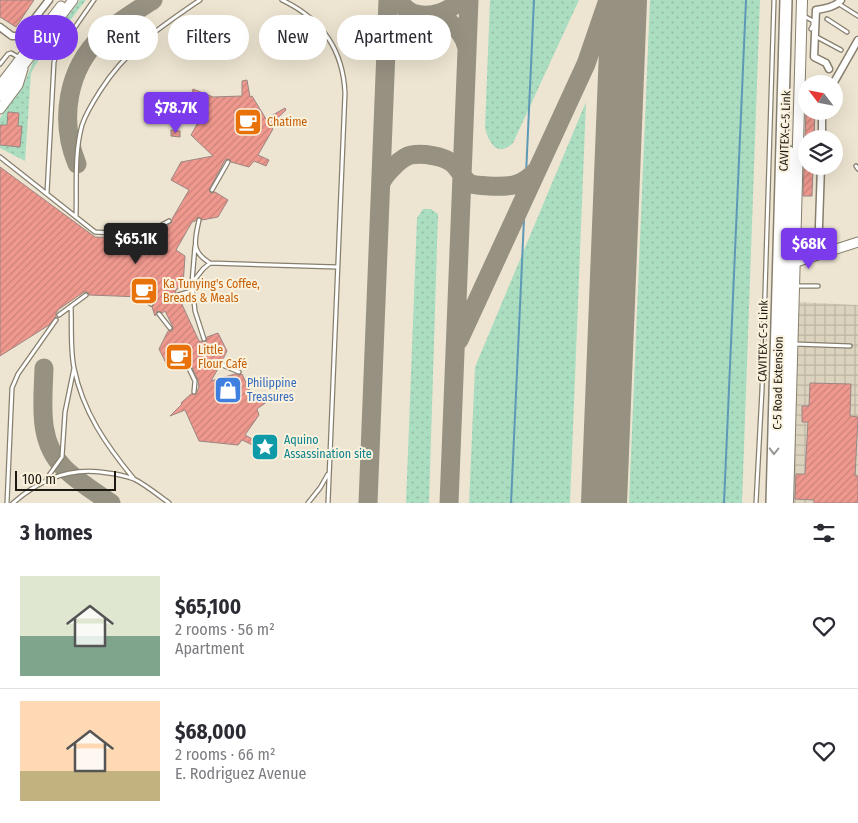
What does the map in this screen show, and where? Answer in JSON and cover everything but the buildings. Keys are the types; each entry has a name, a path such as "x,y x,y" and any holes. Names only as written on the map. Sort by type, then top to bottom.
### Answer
{"highway":[{"name":"CAVITEX–C-5 Link","path":"772,503 786,0"},
{"name":"CAVITEX–C-5 Link","path":"782,503 793,0"}],"main road":[{"name":"CAVITEX-C-5 Link","path":"793,263 802,0"},
{"name":"C-5 Road Extension","path":"788,503 793,263"}],"street":[{"path":"0,27 15,37 21,36 49,0"},
{"path":"0,96 65,0"},
{"path":"0,85 73,0"},
{"path":"829,69 826,63 814,57 816,10 839,2"},
{"path":"839,75 858,40"},
{"path":"0,109 18,85 22,61"},
{"path":"818,255 821,175"},
{"path":"793,263 858,242"}],"lane":[{"path":"47,193 54,62 57,53 94,0"},
{"path":"76,216 79,143 83,123 91,106 111,76 132,50 156,30 200,0"},
{"path":"282,0 295,6 318,24 334,46 342,64 344,77 345,93 328,503"},
{"path":"756,503 762,390 774,0"},
{"path":"839,2 858,16"},
{"path":"802,16 813,21 811,29"},
{"path":"828,19 847,32"},
{"path":"815,36 841,50"},
{"path":"0,64 11,53 22,61"},
{"path":"0,157 96,232 159,236"},
{"path":"212,190 228,162"},
{"path":"199,220 192,291 198,323 204,339"},
{"path":"143,235 169,221"},
{"path":"195,246 199,255 210,263 337,267"},
{"path":"192,283 210,263"},
{"path":"793,286 818,286"},
{"path":"178,295 192,291"},
{"path":"59,315 86,295"},
{"path":"144,297 151,304"},
{"path":"71,306 74,368 82,395 96,427 108,447 134,479 169,503"},
{"path":"159,314 170,328"},
{"path":"7,503 12,388 18,374 56,320"},
{"path":"792,344 850,346"},
{"path":"185,360 195,381 194,392"},
{"path":"220,364 239,372"},
{"path":"46,479 62,457 65,412 74,368"},
{"path":"13,503 46,479 69,472 88,471 117,474 134,479"},
{"path":"308,503 320,488 329,471"}],"shaded area":[{"path":"799,302 858,305 858,503 792,503"}],"green space":[{"path":"80,0 86,0 74,15 68,15"},
{"path":"490,0 579,0 513,143 502,149 494,147 485,128"},
{"path":"650,0 760,0 742,503 629,503"},
{"path":"34,60 39,60 31,73 25,161 0,148 0,118 24,84"},
{"path":"586,102 570,503 469,503 475,367"},
{"path":"423,209 431,209 438,214 429,503 406,503 417,218"}],"waterway":[{"path":"511,503 534,0"},
{"path":"724,503 746,0"}],"taxiway":[{"path":"77,164 68,130 68,113 74,79 90,49 102,36 120,21 153,0"},
{"path":"368,503 388,0"},
{"path":"397,0 411,12 422,15 440,13 460,0"},
{"path":"449,503 469,0"},
{"path":"459,340 586,64 608,0"},
{"path":"451,24 461,34 467,48"},
{"path":"381,183 398,162 407,156 416,154 433,156 448,161 454,165 469,183 476,185 515,185 526,180 537,170"},
{"path":"44,368 43,408 49,446 55,457 69,473 111,503"}],"runway":[{"path":"604,503 624,0"}],"place":[{"name":"Chatime","path":"248,122"},
{"name":"Ka Tunying's Coffee, Breads & Meals","path":"144,291"},
{"name":"Little Flour Café","path":"179,357"},
{"name":"Philippine Treasures","path":"228,390"},
{"name":"Aquino Assassination site","path":"265,447"}]}
